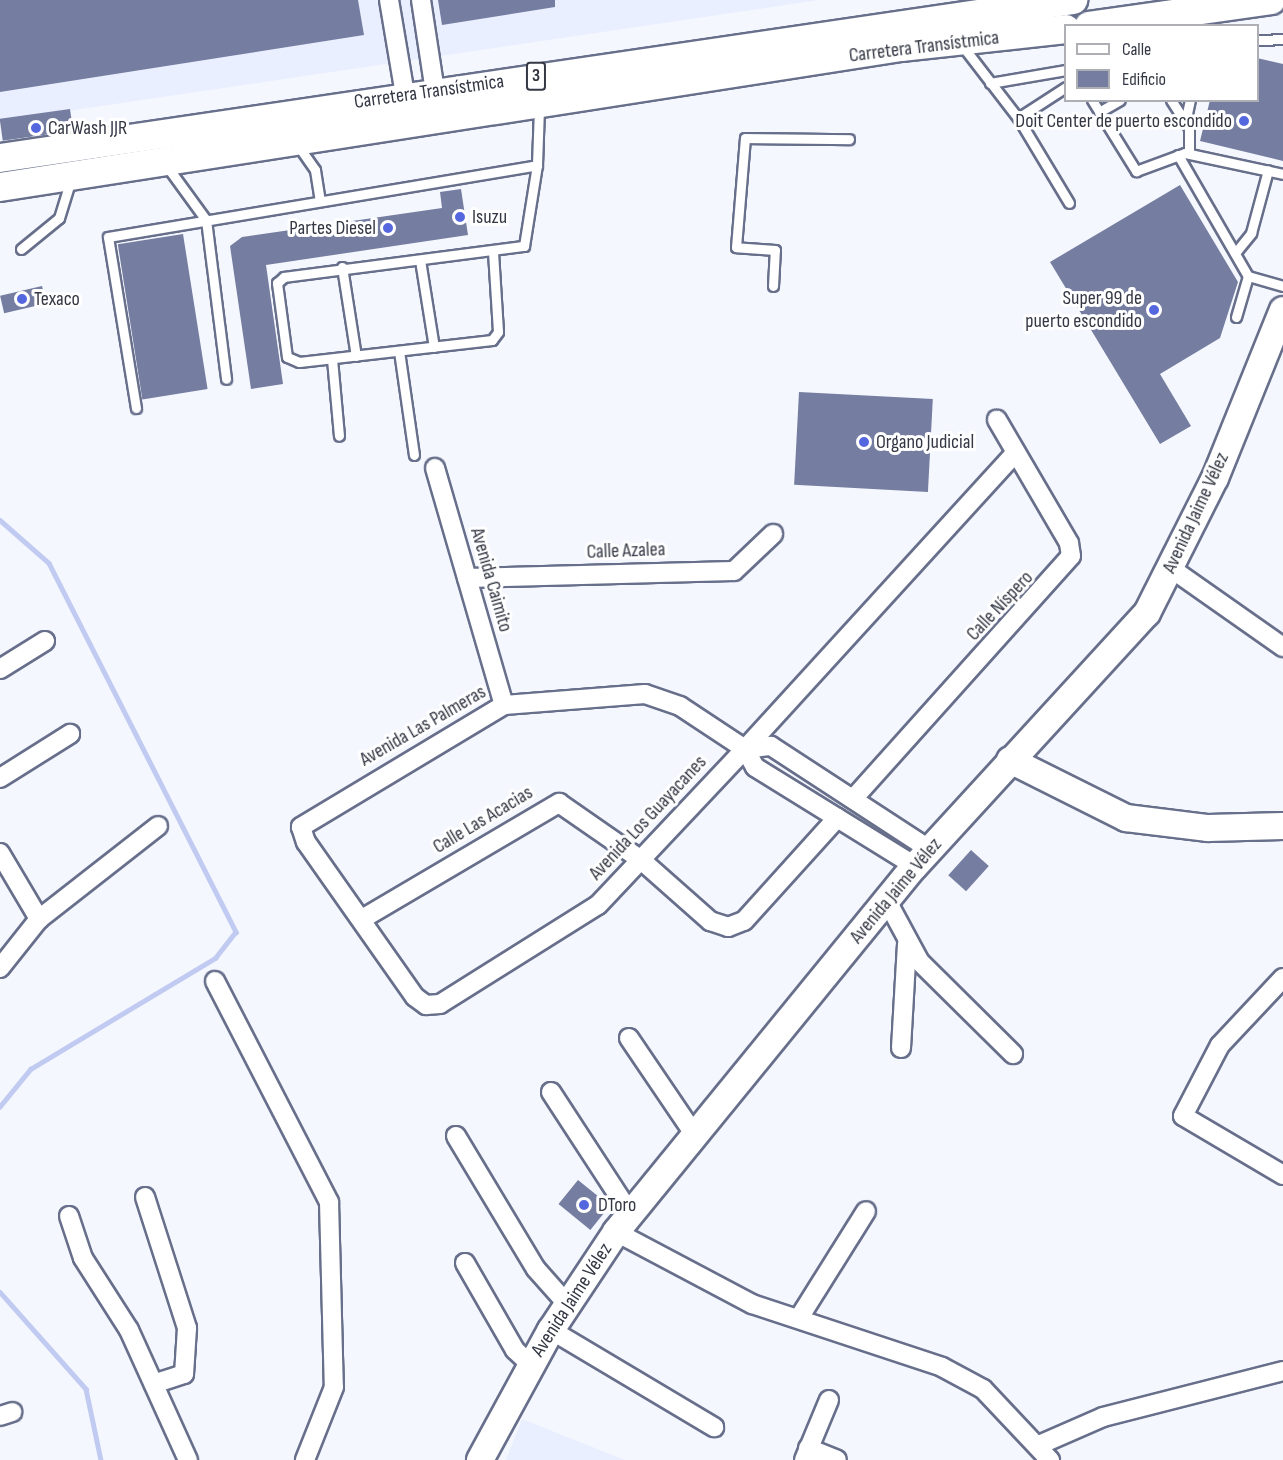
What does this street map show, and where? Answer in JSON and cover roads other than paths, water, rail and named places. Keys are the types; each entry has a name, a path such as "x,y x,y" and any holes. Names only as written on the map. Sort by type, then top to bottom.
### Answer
{"main road":[{"name":"Carretera Transístmica","path":"0,158 405,95 1073,0"},
{"path":"1114,24 1151,21 1271,0"},
{"path":"1234,5 1283,11"},
{"name":"Carretera Transístmica","path":"0,188 539,103 959,42 1064,29"}],"street":[{"path":"389,0 405,95"},
{"path":"421,0 435,91"},
{"name":"Avenida Jaime Vélez","path":"480,1460 551,1330 623,1222 922,857 1147,613 1172,569 1275,354 1283,310"},
{"name":"Calle Níspero","path":"853,799 1066,568 1069,543 997,420"},
{"name":"Avenida Los Guayacanes","path":"302,827 306,842 415,997 426,1005 440,1004 598,905 745,749 1015,453"},
{"name":"Avenida Caimito","path":"435,468 504,705"},
{"name":"Calle Azalea","path":"467,578 734,571 773,534"},
{"path":"1172,569 1283,647"},
{"path":"0,669 45,641"},
{"name":"Avenida Las Palmeras","path":"302,827 504,705 663,697 745,749 755,767 837,818 922,857"},
{"path":"0,778 70,734"},
{"path":"745,749 771,746 853,799 922,857"},
{"path":"1010,760 1126,818 1208,828 1283,826"},
{"name":"Calle Las Acacias","path":"362,919 559,803 640,859 710,921 728,927 744,921 837,818"},
{"path":"0,968 39,919 158,826"},
{"path":"0,853 39,919"},
{"path":"887,901 907,943 1013,1054"},
{"path":"901,1048 907,943"},
{"path":"1283,978 1220,1044 1183,1116 1283,1175"},
{"path":"215,981 329,1202 334,1387 305,1460"},
{"path":"629,1038 694,1134"},
{"path":"551,1092 623,1222 752,1304 942,1367 983,1389 1039,1445 1050,1460"},
{"path":"456,1136 536,1269 568,1305"},
{"path":"146,1197 187,1328 184,1374 154,1384"},
{"path":"799,1318 866,1211"},
{"path":"69,1216 83,1258 129,1330 188,1460"},
{"path":"465,1263 515,1350 531,1365"},
{"path":"551,1330 714,1427"},
{"path":"1039,1445 1103,1417 1283,1371"},
{"path":"829,1400 806,1454 837,1460"}],"lane":[{"path":"1259,40 1283,39"},
{"path":"959,42 1018,118 1070,202"},
{"path":"990,82 1064,70"},
{"path":"1018,118 1064,88"},
{"path":"1093,102 1136,171 1189,153 1283,174"},
{"path":"1099,112 1116,102"},
{"path":"1172,102 1185,123"},
{"path":"1189,153 1185,123 1190,102"},
{"path":"493,252 496,337 332,359 299,362 287,357 278,283 297,273 493,252 529,241 537,165 539,103"},
{"path":"773,286 775,250 736,247 745,138 849,139"},
{"path":"292,141 315,170 320,201"},
{"path":"1178,155 1248,276 1283,286"},
{"path":"163,161 206,220 226,379"},
{"path":"136,408 108,237 537,165"},
{"path":"1235,253 1251,233 1268,170"},
{"path":"21,249 59,218 72,176"},
{"path":"420,260 434,347"},
{"path":"342,267 356,356"},
{"path":"1236,317 1248,276"},
{"path":"399,351 414,455"},
{"path":"332,359 339,436"}],"waterway":[{"path":"0,520 49,563 236,932 216,958 31,1069 0,1107"},
{"path":"0,1292 86,1389 101,1460"}],"place":[{"name":"Doit Center de puerto escondido","path":"1244,121"},
{"name":"CarWash JJR","path":"36,128"},
{"name":"Isuzu","path":"460,217"},
{"name":"Partes Diesel","path":"388,228"},
{"name":"Texaco","path":"22,299"},
{"name":"Super 99 de puerto escondido","path":"1154,310"},
{"name":"Organo Judicial","path":"864,442"},
{"name":"DToro","path":"584,1205"}]}
